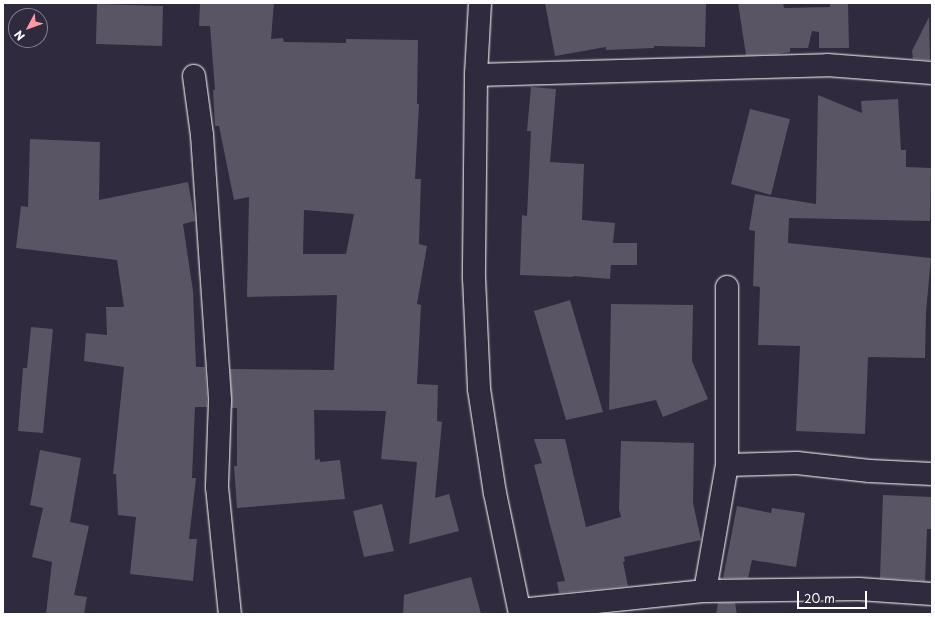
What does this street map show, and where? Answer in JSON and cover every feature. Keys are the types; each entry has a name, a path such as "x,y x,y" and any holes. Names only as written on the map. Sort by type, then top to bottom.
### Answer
{"street":[{"path":"480,3 476,75 474,278 479,389 495,493 520,612 705,591 859,589 932,594"},
{"path":"476,75 827,65 932,73"},
{"path":"194,76 202,135 220,400 217,487 230,614"},
{"path":"705,591 727,465 727,287"},
{"path":"727,465 797,463 870,472 932,474"}],"building":[{"path":"200,3 274,3 271,39 283,38 284,42 346,43 346,39 418,40 417,104 419,104 415,179 421,179 419,244 427,246 417,304 421,305 417,384 438,385 437,421 442,422 435,498 449,494 459,531 409,544 417,462 381,459 386,411 314,410 315,460 320,459 320,462 340,460 345,499 237,508 234,466 237,466 237,408 232,408 230,369 334,370 337,295 247,297 249,197 234,200 219,126 215,126 213,90 215,90 210,26 199,26","holes":["304,210 354,214 346,254 303,254"]},
{"path":"545,3 706,3 705,47 654,46 654,48 606,50 606,47 555,56"},
{"path":"738,3 783,3 784,8 830,7 830,3 848,3 849,48 819,48 819,32 812,31 808,48 790,48 790,52 776,54 746,55"},
{"path":"97,4 163,6 162,46 96,44"},
{"path":"929,17 930,60 913,59 912,51"},
{"path":"531,87 556,89 550,162 584,164 582,220 615,223 613,243 637,243 637,265 611,265 610,279 573,276 520,275 522,215 527,216 531,131 527,131"},
{"path":"818,95 862,113 861,101 898,99 901,150 906,150 906,167 931,168 930,221 789,218 788,243 931,258 926,312 925,358 868,357 865,434 796,431 800,346 758,345 760,287 753,286 755,231 749,230 755,194 816,204"},
{"path":"750,109 790,119 771,195 731,184"},
{"path":"30,139 100,142 99,200 188,182 195,221 183,224 193,291 196,367 205,367 207,400 207,407 195,407 192,478 196,478 189,539 197,539 193,581 130,574 136,517 118,515 116,474 113,474 124,367 84,361 86,333 107,335 106,307 124,307 117,260 16,248 21,206 28,207"},
{"path":"570,300 603,412 566,420 534,311"},
{"path":"611,304 693,305 692,361 708,399 663,417 656,400 609,410"},
{"path":"31,327 53,329 43,433 18,431 23,368 27,368"},
{"path":"534,439 565,439 586,527 621,517 619,509 621,441 694,443 693,503 701,540 624,557 625,561 623,562 628,586 559,593 557,582 565,581 534,465 542,463"},
{"path":"40,450 81,458 70,522 89,526 74,595 87,597 84,614 46,614 52,562 32,557 43,508 30,505"},
{"path":"883,495 932,497 932,529 927,529 925,581 880,578"},
{"path":"382,504 394,551 364,557 353,511"},
{"path":"737,506 771,513 772,508 805,513 796,567 752,560 748,578 723,578"},
{"path":"471,577 481,614 403,614 404,595"},
{"path":"718,603 735,603 737,614 716,614"}]}
